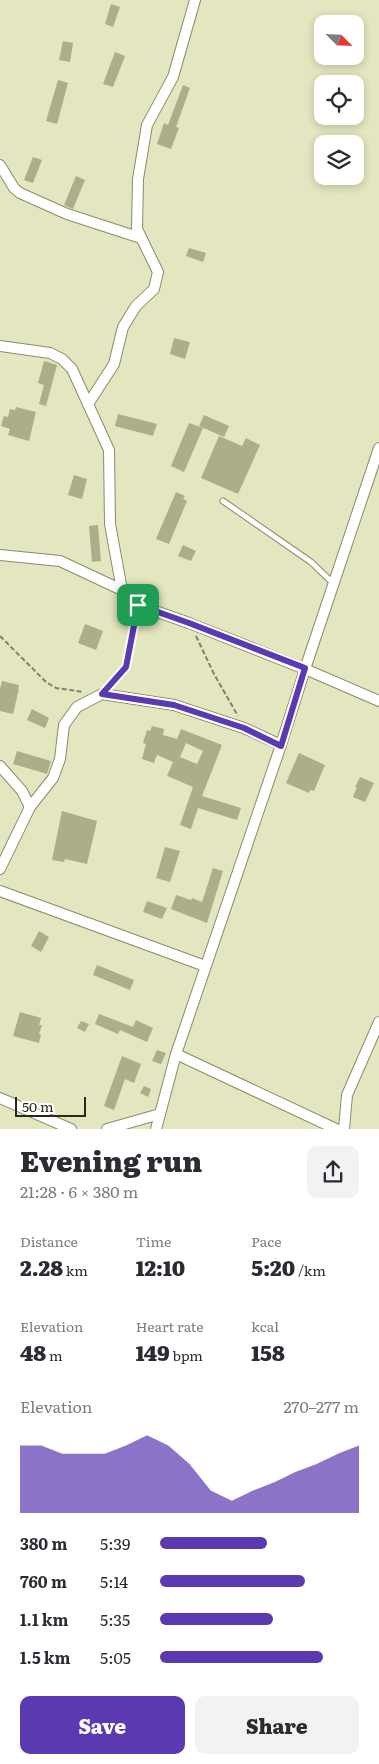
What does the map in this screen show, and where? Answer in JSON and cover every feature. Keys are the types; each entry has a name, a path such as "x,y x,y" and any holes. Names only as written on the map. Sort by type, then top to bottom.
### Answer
{"street":[{"path":"88,404 114,364 123,327 136,306 154,289 158,272 137,229 138,179 147,125 173,77 195,0"},
{"path":"0,165 20,193 67,214 141,238"},
{"path":"0,346 50,353 62,359 72,369 109,450 110,524 122,590"},
{"path":"156,1129 176,1054 281,746 305,668 379,448"},
{"path":"0,555 60,561 122,590 138,605 305,668 379,701"},
{"path":"0,869 30,808 53,778 60,759 64,725 77,707 102,694 174,705 244,728 281,746"},
{"path":"0,766 22,791 30,808"},
{"path":"0,891 205,966"},
{"path":"344,1129 347,1095 379,1022"},
{"path":"176,1054 336,1129"},
{"path":"0,1098 71,1129"},
{"path":"107,1129 160,1114"}],"lane":[{"path":"223,501 311,562 333,583"}],"path":[{"path":"0,636 46,682 56,688 102,694 126,667 138,605"},
{"path":"189,623 214,674 244,728"}],"building":[{"path":"111,4 120,7 113,27 105,24"},
{"path":"63,41 73,43 70,62 59,60"},
{"path":"115,52 125,56 113,87 103,84"},
{"path":"58,80 68,83 57,124 46,121"},
{"path":"183,85 190,88 176,127 179,128 171,149 157,144 164,123 168,125"},
{"path":"33,157 42,160 33,183 24,180"},
{"path":"76,176 85,180 73,209 64,205"},
{"path":"189,248 206,253 203,262 186,256"},
{"path":"174,338 190,342 185,359 170,354"},
{"path":"44,361 57,365 46,406 39,404 44,385 38,383"},
{"path":"16,407 36,412 29,441 8,435 10,429 1,426 4,416 8,417 10,409 15,410"},
{"path":"118,414 157,424 153,436 115,426"},
{"path":"204,415 229,426 224,437 199,426"},
{"path":"189,423 203,428 184,472 171,466"},
{"path":"219,436 242,446 246,438 260,445 238,494 201,478"},
{"path":"74,475 87,479 82,499 68,495"},
{"path":"176,492 185,496 183,499 187,501 169,544 156,539"},
{"path":"98,525 101,561 92,562 89,526"},
{"path":"183,545 196,551 191,561 178,556"},
{"path":"85,624 103,631 96,650 78,643"},
{"path":"2,681 19,685 13,714 0,711"},
{"path":"32,709 49,718 45,728 27,720"},
{"path":"152,726 164,729 163,735 177,739 181,729 222,745 202,796 241,808 237,820 198,808 191,829 180,825 193,787 167,776 173,762 157,755 154,763 142,759 146,744 143,743 147,730 150,731","holes":["186,743 203,751 197,764 180,757"]},
{"path":"17,751 51,761 47,774 13,764"},
{"path":"299,753 325,765 314,791 310,790 309,793 286,783"},
{"path":"360,777 374,783 365,802 353,797"},
{"path":"62,811 97,821 87,864 65,859 64,862 52,860"},
{"path":"165,847 180,851 170,882 156,878"},
{"path":"213,868 223,871 207,923 171,909 176,895 202,902"},
{"path":"147,901 167,908 162,919 143,912"},
{"path":"39,931 49,937 41,952 31,946"},
{"path":"97,965 134,980 130,990 93,975"},
{"path":"20,1012 41,1018 39,1025 42,1025 39,1043 13,1036"},
{"path":"99,1014 133,1027 136,1020 153,1028 147,1042 120,1030 118,1034 95,1024"},
{"path":"81,1021 89,1024 85,1032 77,1028"},
{"path":"157,1050 166,1053 161,1064 152,1061"},
{"path":"122,1056 141,1064 134,1083 125,1079 114,1110 104,1106"},
{"path":"144,1086 151,1089 148,1097 140,1093"}],"route":[{"path":"138,605 305,668 281,746 244,728 174,705 102,694 126,667 138,605"}]}
